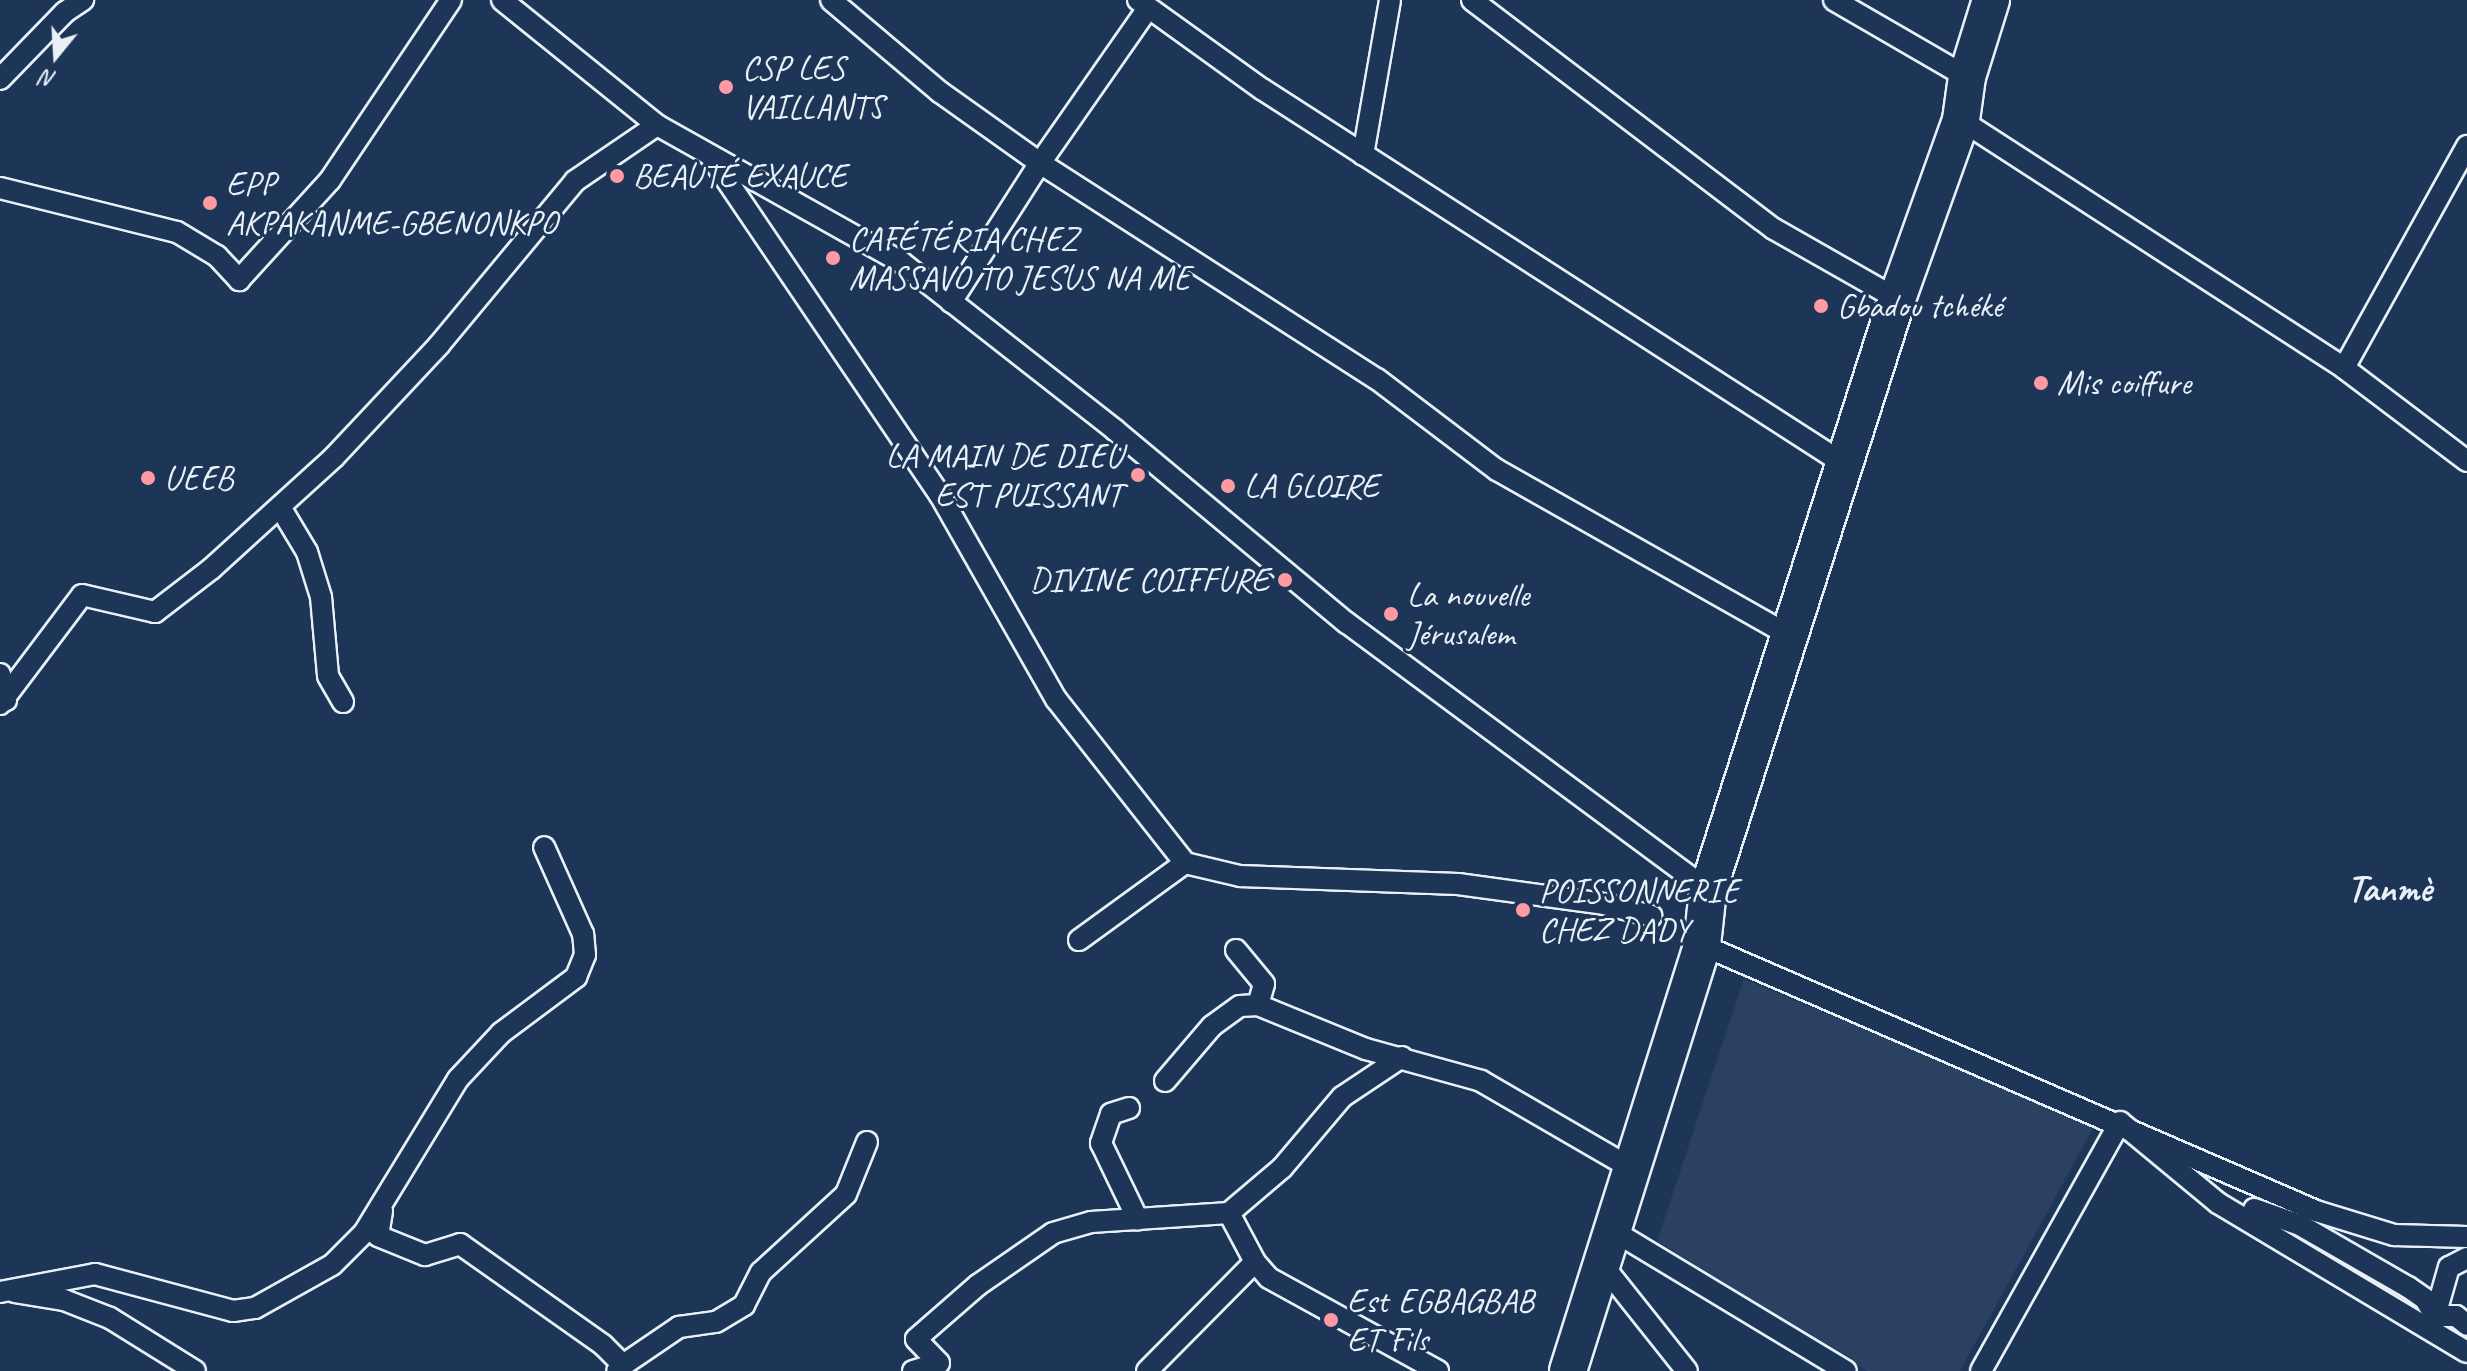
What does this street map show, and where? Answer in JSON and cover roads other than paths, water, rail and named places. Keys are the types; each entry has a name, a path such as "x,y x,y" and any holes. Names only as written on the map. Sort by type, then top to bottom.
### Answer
{"highway":[{"path":"1568,1371 1702,945 1708,890 1787,634 1897,299 1961,120 1967,77 1991,0"}],"street":[{"path":"0,79 65,12 83,0"},
{"path":"0,188 177,232 217,256 239,280 330,180 451,0"},
{"path":"502,0 657,125 901,262 1115,430 1347,623 1708,890"},
{"path":"831,0 940,92 1040,163 1377,379 1497,470 1787,634"},
{"path":"1363,155 1390,0"},
{"path":"1472,0 1762,220 1845,274 1897,299"},
{"path":"1834,0 1967,77"},
{"path":"951,302 1143,4 1363,155 1844,464"},
{"path":"1961,120 2344,368 2467,461"},
{"path":"3,702 82,595 155,612 280,507 334,457 439,345 575,181 657,125"},
{"path":"2344,368 2467,146"},
{"path":"709,154 940,495 1056,699 1185,863 1240,876 1458,884 1604,904 1652,916"},
{"path":"280,507 307,552 321,597 328,676 343,702"},
{"path":"0,674 3,702"},
{"path":"3,1292 61,1277 95,1274 233,1311 255,1308 332,1265 364,1233 458,1079 501,1033 576,977 585,955 583,934 544,847"},
{"path":"1079,940 1185,863"},
{"path":"1702,945 2358,1225 2416,1237 2467,1237"},
{"path":"1236,950 1264,984 1258,1005"},
{"path":"1165,1081 1212,1026 1240,1006 1258,1005 1366,1049 1481,1081 1631,1168"},
{"path":"913,1371 939,1363 916,1339 978,1285 1053,1233 1091,1222 1229,1213 1282,1168 1342,1097 1402,1057"},
{"path":"1129,1108 1111,1114 1101,1143 1138,1220"},
{"path":"2120,1122 2218,1203 2467,1352"},
{"path":"1981,1371 2120,1122"},
{"path":"384,1199 378,1236 425,1255 460,1244 603,1345 620,1368 679,1327 716,1322 744,1305 761,1272 846,1194 867,1142"},
{"path":"2254,1209 2300,1225 2408,1287 2425,1299 2435,1316"},
{"path":"1229,1213 1255,1262 1269,1278 1438,1371"},
{"path":"1607,1246 1687,1371"},
{"path":"1607,1246 1846,1371"},
{"path":"2435,1316 2449,1267 2467,1258"},
{"path":"1147,1371 1255,1262"},
{"path":"3,1292 64,1300 110,1318 195,1371"},
{"path":"2435,1316 2456,1316 2467,1325"}],"place":[{"name":"CSP LES VAILLANTS","path":"726,87"},
{"name":"BEAUTÉ EXAUCE","path":"617,176"},
{"name":"EPP AKPAKANME-GBENONKPO","path":"210,203"},
{"name":"CAFÉTÉRIA CHEZ MASSAVO TO JESUS NA ME","path":"833,258"},
{"name":"Gbadou tchéké","path":"1821,306"},
{"name":"Mis coiffure","path":"2041,383"},
{"name":"LA MAIN DE DIEU EST PUISSANT","path":"1138,475"},
{"name":"UEEB","path":"148,478"},
{"name":"LA GLOIRE","path":"1228,486"},
{"name":"DIVINE COIFFURE","path":"1285,580"},
{"name":"La nouvelle Jérusalem","path":"1391,614"},
{"name":"POISSONNERIE CHEZ DADY","path":"1523,910"},
{"name":"Est EGBAGBAB ET Fils","path":"1331,1320"}],"district":[{"name":"Tanmè","path":"2389,889"}]}
